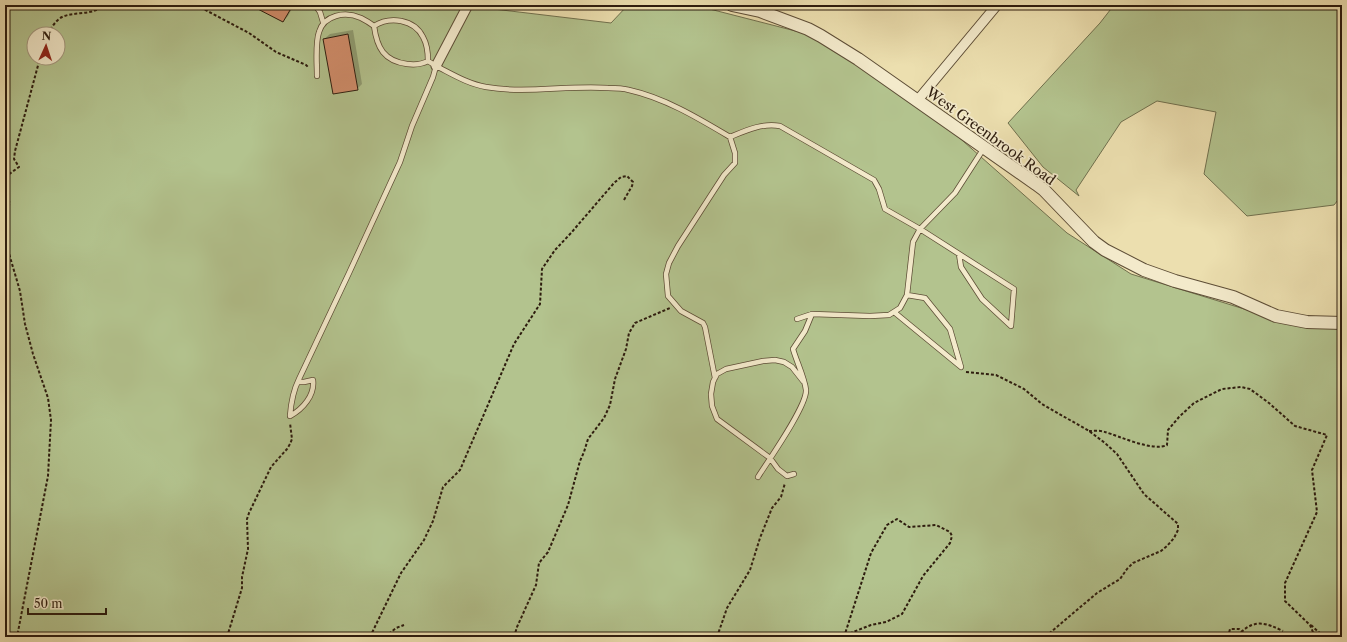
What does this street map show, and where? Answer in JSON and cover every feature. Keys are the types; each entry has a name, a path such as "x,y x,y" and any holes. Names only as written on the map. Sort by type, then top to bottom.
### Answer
{"street":[{"path":"432,64 468,5"},
{"name":"West Greenbrook Road","path":"732,5 760,11 808,29 858,59 1044,190 1094,242 1122,259 1144,270 1175,281 1233,297 1276,316 1307,322 1342,322"},
{"path":"917,101 997,5"}],"lane":[{"path":"315,5 320,12 323,22"},
{"path":"317,76 318,33 323,22 332,16 346,15 360,17 374,26 377,43 384,55 396,63 421,65 432,64 465,81 486,87 510,89 593,87 628,89 665,101 706,122 730,137 735,153 735,162 702,207 678,246 669,263 666,274 668,296 681,311 703,323 705,327 715,378"},
{"path":"290,416 294,390 298,379 400,162 412,126 433,77 432,64 423,37 414,26 401,21 393,20 381,22 374,26"},
{"path":"730,137 752,128 769,125 780,126 874,180 885,209 920,229 1014,289 1011,326 982,299 961,267 959,254"},
{"path":"797,319 812,314 870,316 889,315 900,308 907,295 913,242 920,229 955,193 984,148"},
{"path":"894,312 961,368 950,329 925,298 907,295"},
{"path":"758,477 799,411 805,398 806,390 793,349 805,331 812,314"},
{"path":"794,474 787,476 778,469 770,458 717,419 712,406 711,394 713,382 717,374 726,369 763,361 775,360 784,362 792,367 803,381"},
{"path":"290,416 302,408 312,392 313,380 299,382 298,379"}],"path":[{"path":"54,26 62,17 91,12 104,5"},
{"path":"196,5 249,33 276,52 306,65 317,76"},
{"path":"5,177 19,167 14,159 15,151 38,66"},
{"path":"370,637 401,574 424,540 433,521 443,487 460,470 514,344 540,304 542,269 555,250 571,234 614,183 621,177 627,176 632,182 632,186 624,200"},
{"path":"5,196 10,203 5,213"},
{"path":"5,240 20,291 24,324 48,398 51,420 48,476 17,637"},
{"path":"514,637 536,585 539,563 548,552 568,505 580,460 588,438 604,418 610,405 615,379 626,349 629,333 635,323 676,305"},
{"path":"965,372 996,375 1024,389 1042,404 1089,431 1117,454 1144,494 1178,524 1178,530 1174,538 1167,546 1160,551 1133,563 1120,579 1097,593 1045,637"},
{"path":"1089,431 1103,431 1136,443 1162,447 1166,445 1168,430 1194,403 1222,389 1241,387 1250,389 1269,403 1294,426 1327,435 1312,470 1317,512 1285,583 1285,601 1324,637"},
{"path":"226,637 242,588 242,577 248,549 247,519 271,467 290,444 292,439 290,416"},
{"path":"717,637 727,608 750,570 760,538 772,508 780,496 787,476"},
{"path":"897,519 909,527 936,525 950,532 952,536 950,543 923,576 902,614 886,622 871,625 853,632 845,637 871,552 887,524 897,519"},
{"path":"1241,632 1250,625 1268,624 1283,631"},
{"path":"385,637 396,628 404,625"},
{"path":"1310,625 1315,637"},
{"path":"1228,637 1230,630 1238,629 1248,637"}],"green space":[{"path":"5,5 479,5 485,8 611,23 628,5 694,5 815,36 946,126 1067,233 1131,274 1283,321 1342,327 1342,637 5,637"},
{"path":"1114,5 1342,5 1342,195 1334,205 1247,216 1204,174 1216,112 1157,101 1121,122 1076,190 1079,196 1043,167 1008,123 1100,23"}],"building":[{"path":"250,5 293,5 283,22"},
{"path":"348,34 358,90 333,94 323,39"}]}
